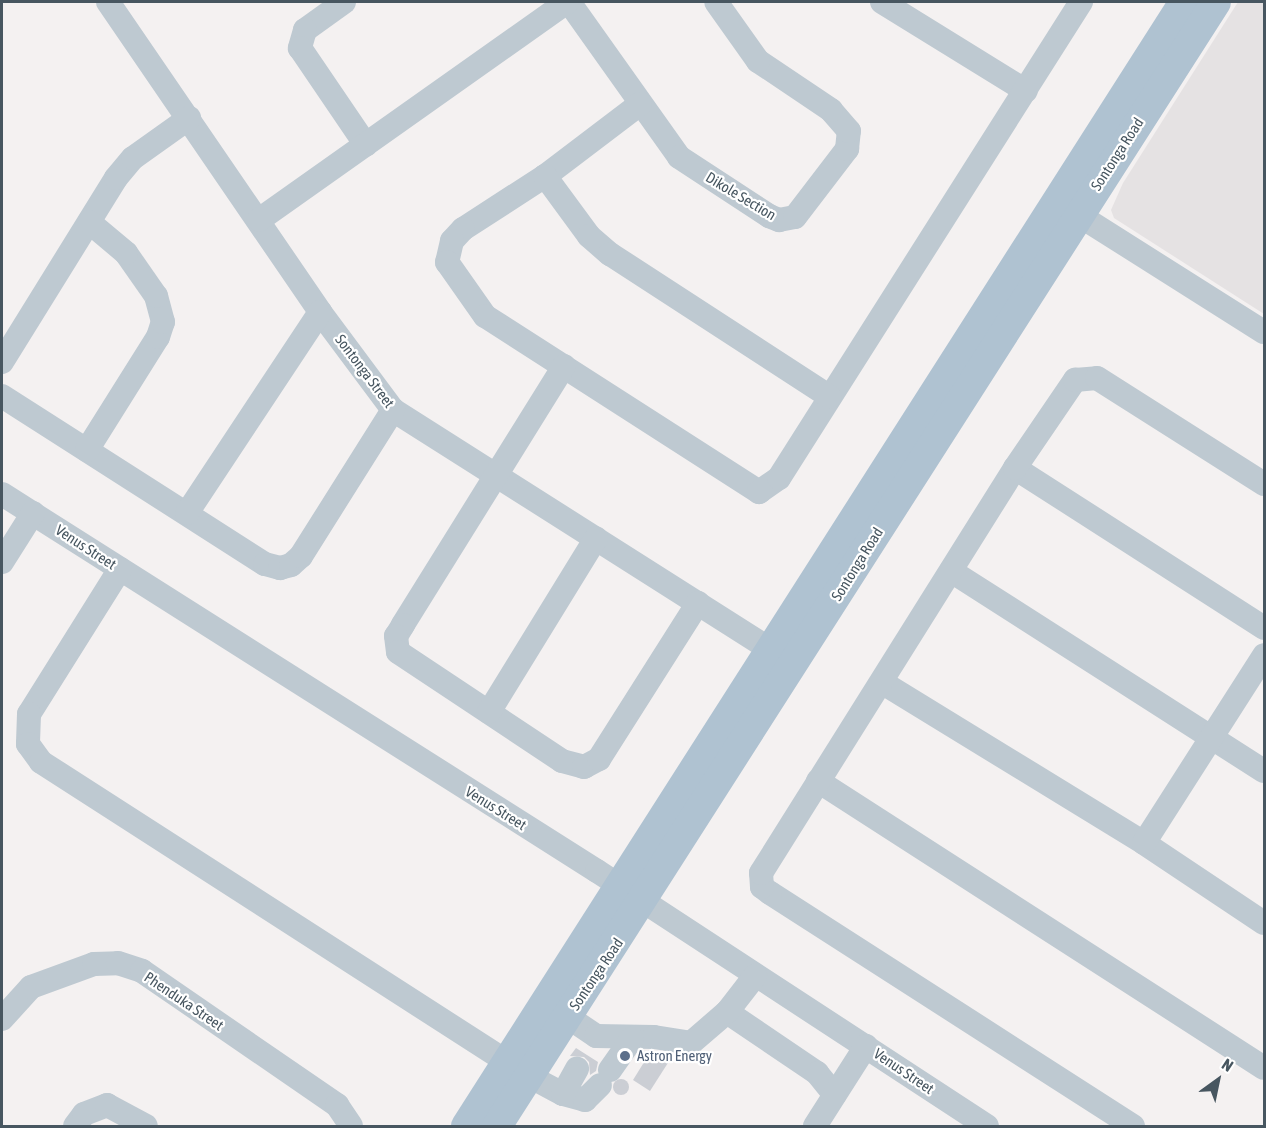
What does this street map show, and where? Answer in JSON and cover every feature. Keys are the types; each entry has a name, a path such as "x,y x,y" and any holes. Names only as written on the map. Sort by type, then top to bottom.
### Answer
{"main road":[{"name":"Sontonga Road","path":"497,1126 518,1069 632,895 1067,207 1184,2"},
{"name":"Sontonga Road","path":"1067,207 1216,2"},
{"name":"Sontonga Road","path":"466,1126 568,1017 632,895"}],"street":[{"name":"Sontonga Street","path":"108,2 320,312 393,410 782,656"},
{"path":"344,2 305,30 300,48 366,145"},
{"path":"259,220 568,2"},
{"name":"Dikole Section","path":"568,2 679,157 769,216 788,220 802,213 847,149 850,139 846,124 765,67 716,2"},
{"path":"882,2 1026,91"},
{"path":"640,104 545,176 463,229 452,241 447,262 485,316 759,492 779,478 1081,2"},
{"path":"2,362 89,222 133,158 189,118"},
{"path":"545,176 589,236 610,254 830,397"},
{"path":"1067,207 1264,332"},
{"path":"87,450 158,337 163,322 156,296 126,254 89,222"},
{"path":"187,513 320,312"},
{"path":"564,366 403,625 396,645 406,659 573,767 592,764 698,603"},
{"path":"1133,1126 762,886 759,880 766,861 883,683 1015,468 1071,384 1080,377 1091,376 1264,484"},
{"path":"2,396 266,564 291,566 301,556 393,410"},
{"path":"1015,468 1264,628"},
{"name":"Venus Street","path":"2,494 632,895 987,1126"},
{"path":"2,562 33,513"},
{"path":"489,712 596,538"},
{"path":"120,569 29,714 27,744 41,762 518,1069 562,1094 589,1100 632,1039"},
{"path":"951,571 1264,771"},
{"path":"1144,843 1264,655"},
{"path":"883,683 1144,843 1264,923"},
{"path":"818,781 1264,1068"},
{"name":"Phenduka Street","path":"2,1019 32,987 94,964 118,963 142,971 337,1105 351,1126"},
{"path":"562,1094 586,1053 632,1039 654,1038 691,1043 727,1012 755,976"},
{"path":"727,1012 817,1073 835,1095"},
{"path":"568,1017 586,1053"},
{"path":"815,1126 866,1046"},
{"path":"75,1126 92,1109 107,1105 146,1126"}],"shaded area":[{"path":"1238,2 1264,2 1264,314 1114,218 1111,210 1123,183"}],"building":[{"path":"576,1048 598,1062 596,1071 590,1075 589,1062 584,1057 570,1056"},
{"path":"651,1051 673,1055 650,1091 633,1080"},
{"path":"621,1079 627,1081 629,1087 627,1093 621,1095 615,1093 613,1087 615,1081"}],"place":[{"name":"Astron Energy","path":"625,1056"}]}
